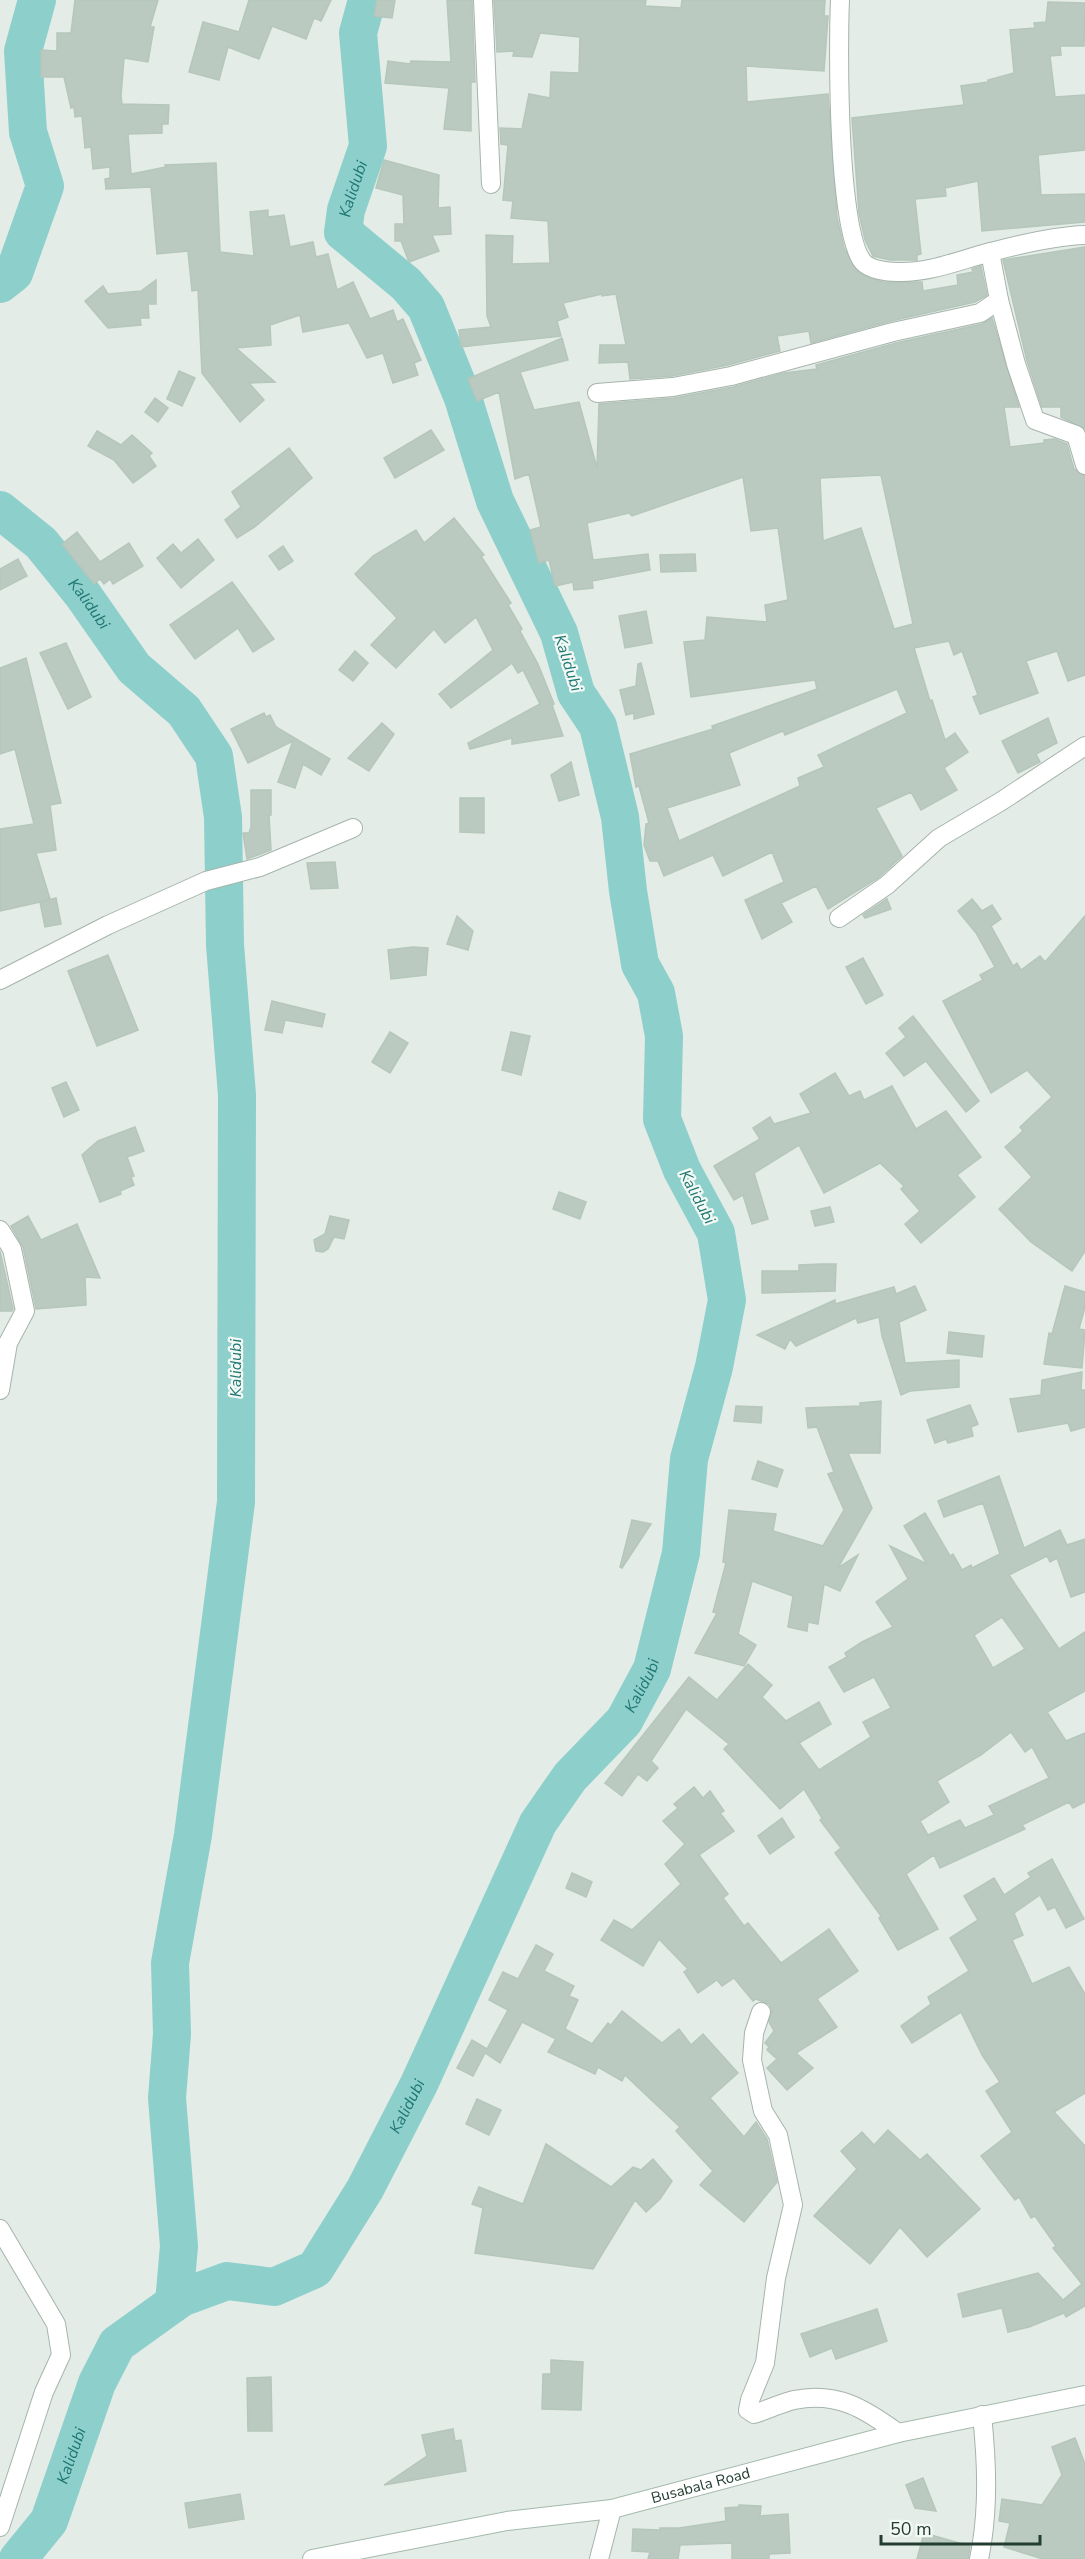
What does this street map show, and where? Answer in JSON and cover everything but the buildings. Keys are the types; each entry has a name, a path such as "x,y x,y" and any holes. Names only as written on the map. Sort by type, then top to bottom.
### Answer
{"street":[{"path":"483,0 492,184"},
{"path":"840,0 838,67 843,172 856,249 864,263 878,269 898,272 942,267 990,252 1067,236 1085,235"},
{"path":"990,252 999,300 1016,364 1035,420 1076,435 1085,465"},
{"path":"597,393 674,387 731,376 893,332 980,313 999,300"},
{"path":"839,918 887,885 939,838 1000,802 1085,746"},
{"path":"0,980 108,925 206,881 260,867 352,828"},
{"path":"0,1230 12,1249 25,1311 8,1343 0,1390"},
{"path":"761,2012 754,2033 752,2060 755,2080 763,2110 778,2135 793,2205 776,2278 765,2363 748,2410 754,2414 793,2400 828,2397 866,2410 898,2433"},
{"path":"0,2229 56,2324 61,2355 44,2392 0,2527"},
{"name":"Busabala Road","path":"312,2559 507,2521 612,2509 898,2433 1085,2395"},
{"path":"979,2559 985,2531 986,2481 982,2415"},
{"path":"599,2559 612,2509"}],"waterway":[{"name":"Kalidubi","path":"0,284 14,273 45,186 28,132 23,51 37,0"},
{"name":"Kalidubi","path":"18,2559 49,2521 97,2383 117,2344 181,2298 227,2281 274,2287 315,2269 365,2189 419,2084 538,1823 570,1777 624,1721 652,1669 681,1553 689,1459 714,1367 727,1300 716,1233 682,1170 662,1119 664,1036 656,993 640,964 628,891 620,817 598,726 576,693 559,633 495,501 463,398 426,307 406,284 343,232 346,210 368,146 358,33 367,0"},
{"name":"Kalidubi","path":"0,510 41,543 83,595 134,668 184,711 214,756 223,817 225,945 237,1095 236,1502 193,1835 170,1963 172,2034 167,2098 179,2246 174,2303"}]}
